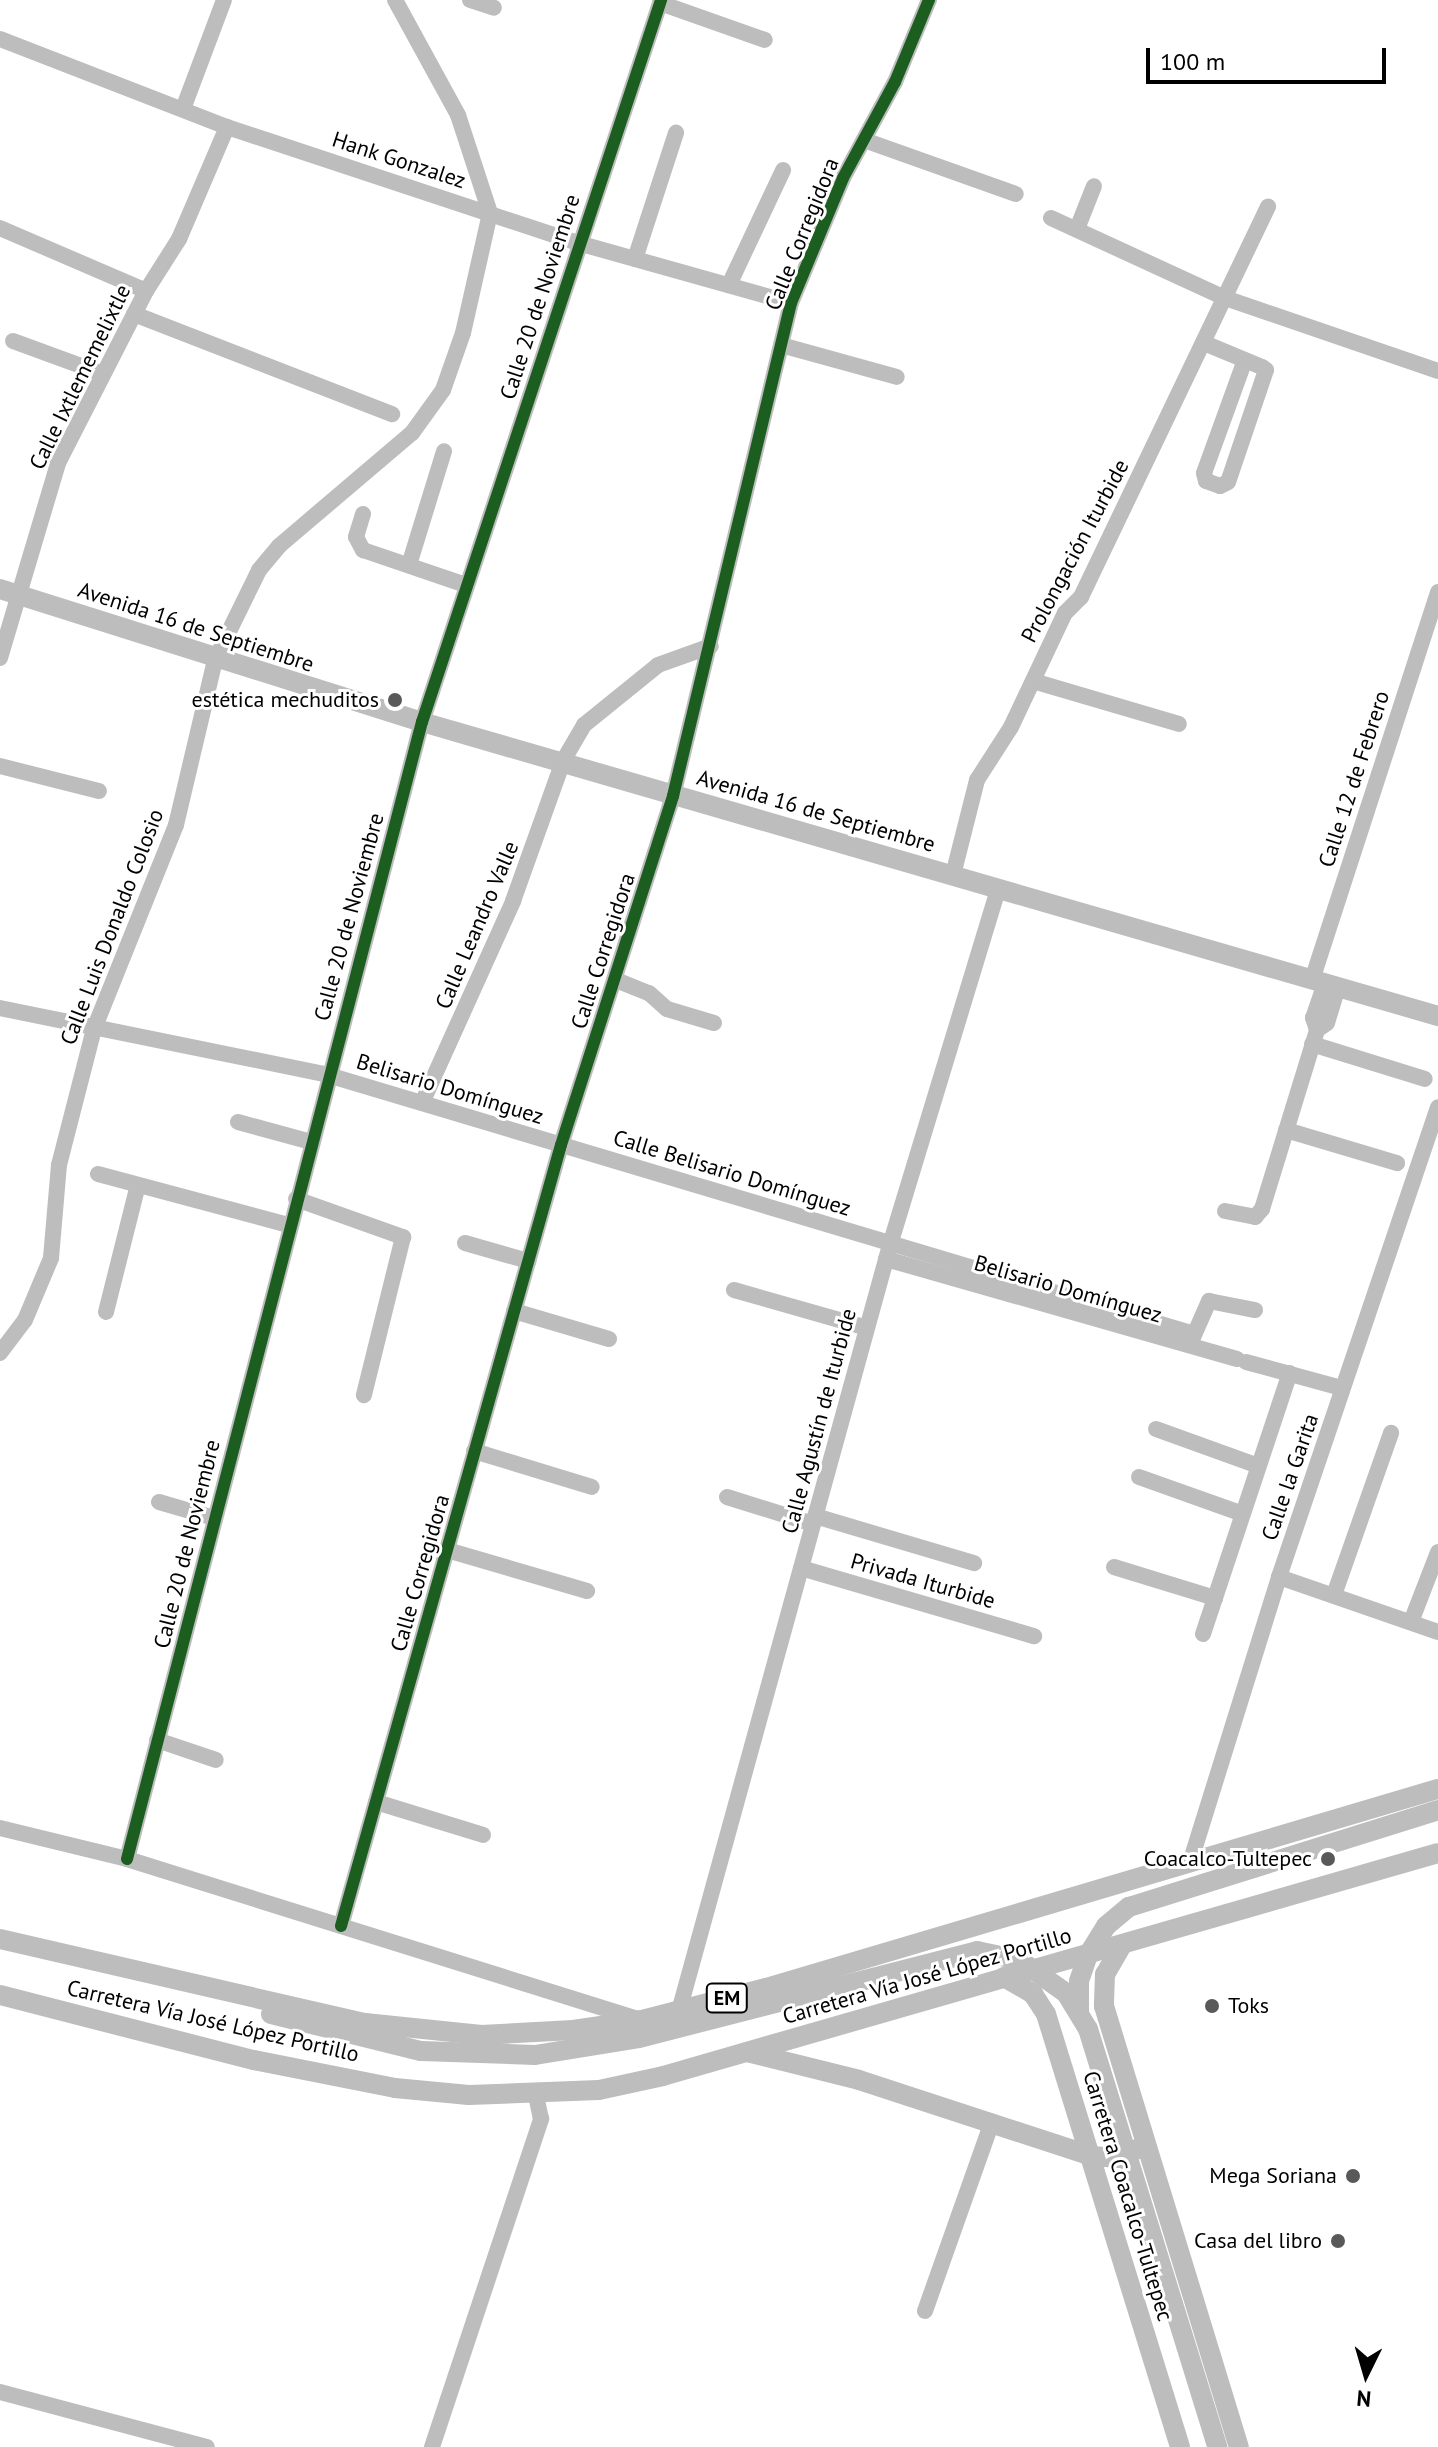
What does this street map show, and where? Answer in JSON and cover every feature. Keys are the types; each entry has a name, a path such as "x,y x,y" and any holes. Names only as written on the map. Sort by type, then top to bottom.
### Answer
{"main road":[{"name":"Avenida 16 de Septiembre","path":"8,592 215,660 422,722 1438,1016"},
{"name":"Carretera Vía José López Portillo","path":"0,1939 365,2023 481,2035 642,2020 1438,1789"},
{"path":"1215,2447 1079,2024 1079,1981 1088,1955 1106,1926 1151,1897 1438,1810"},
{"name":"Carretera Vía José López Portillo","path":"0,1995 254,2060 395,2088 536,2095 612,2087 747,2052 1438,1853"},
{"name":"Carretera Coacalco-Tultepec","path":"1122,1945 1105,1974 1104,2006 1239,2447"},
{"path":"143,1974 316,2029 421,2051 576,2052 977,1951 1019,1960 1066,1993 1088,2029 1215,2447"},
{"name":"Carretera Coacalco-Tultepec","path":"1004,1977 1033,1994 1046,2014 1180,2447"},
{"path":"747,2052 859,2080 1091,2156 1120,2158 1135,2151 1143,2136"},
{"path":"1100,2187 1107,2172 1123,2163 1156,2179"}],"street":[{"path":"183,109 224,0"},
{"path":"395,0 458,115 490,213"},
{"path":"470,0 494,8"},
{"name":"Calle Corregidora","path":"341,1926 561,1145 673,796 791,303 864,140 895,82 929,0"},
{"path":"660,1 765,40"},
{"name":"Calle 20 de Noviembre","path":"127,1859 289,1225 422,722 660,1"},
{"name":"Hank Gonzalez","path":"0,39 227,127 578,243 791,303"},
{"name":"Calle Ixtlememelixtle","path":"0,658 8,592 58,463 146,291 179,239 227,127"},
{"path":"635,259 676,133"},
{"path":"864,140 1016,194"},
{"path":"729,285 783,170"},
{"path":"1077,229 1094,186"},
{"name":"Prolongación Iturbide","path":"953,875 977,780 1033,681 1065,613 1081,597 1268,207"},
{"name":"Calle Luis Donaldo Colosio","path":"0,1353 25,1320 51,1258 59,1165 94,1029 176,825 215,660 259,570 279,546 412,433 443,390 463,333 490,213"},
{"path":"1051,218 1225,298 1438,371"},
{"path":"0,228 146,291"},
{"path":"134,314 392,414"},
{"path":"13,341 103,374"},
{"path":"1204,343 1245,360 1266,370 1228,482 1220,486 1206,481 1204,473 1245,360"},
{"path":"781,345 897,377"},
{"path":"409,565 444,451"},
{"path":"363,514 356,544 466,585"},
{"name":"Calle 12 de Febrero","path":"1225,1211 1255,1217 1262,1209 1314,1037 1313,1018 1438,592"},
{"path":"563,761 584,725 658,665 711,646"},
{"path":"1033,681 1179,724"},
{"name":"Calle Leandro Valle","path":"422,1103 513,901 563,761"},
{"path":"0,766 99,791"},
{"name":"Calle Agustín de Iturbide","path":"679,2011 888,1252 998,889"},
{"path":"616,980 649,993 667,1009 714,1023"},
{"path":"0,1008 328,1075"},
{"path":"1314,1037 1425,1079"},
{"name":"Belisario Domínguez","path":"328,1075 561,1145"},
{"name":"Calle la Garita","path":"1190,1863 1279,1577 1438,1107"},
{"path":"238,1122 311,1142"},
{"path":"1286,1130 1397,1163"},
{"name":"Calle Belisario Domínguez","path":"561,1145 888,1252"},
{"path":"98,1174 289,1225"},
{"path":"106,1312 138,1185"},
{"path":"296,1199 403,1237 364,1395"},
{"path":"465,1243 528,1261"},
{"name":"Belisario Domínguez","path":"888,1252 1192,1340 1242,1360 1342,1388"},
{"path":"734,1290 867,1328"},
{"path":"1192,1340 1209,1301 1255,1310"},
{"path":"514,1311 609,1339"},
{"path":"1203,1634 1290,1373"},
{"path":"1156,1429 1259,1466"},
{"path":"1334,1595 1391,1433"},
{"path":"474,1451 592,1487"},
{"path":"1139,1477 1243,1514"},
{"path":"727,1497 974,1563"},
{"path":"159,1502 214,1518"},
{"path":"447,1550 587,1591"},
{"path":"1411,1622 1438,1552"},
{"path":"1114,1567 1215,1598"},
{"name":"Privada Iturbide","path":"801,1568 1034,1636"},
{"path":"1279,1577 1438,1632"},
{"path":"157,1740 216,1760"},
{"path":"376,1802 483,1835"},
{"path":"0,1828 127,1859 642,2020"},
{"path":"432,2447 541,2119 536,2095"},
{"path":"925,2311 992,2122"},
{"path":"0,2392 207,2447"}],"cycle path":[{"path":"127,1859 422,722 661,0"},
{"path":"341,1926 561,1145 673,796 791,303 843,178 895,82 929,0"}],"place":[{"name":"estética mechuditos","path":"395,700"},
{"name":"Coacalco-Tultepec","path":"1328,1859"},
{"name":"Toks","path":"1212,2006"},
{"name":"Mega Soriana","path":"1353,2176"},
{"name":"Casa del libro","path":"1338,2241"}]}
